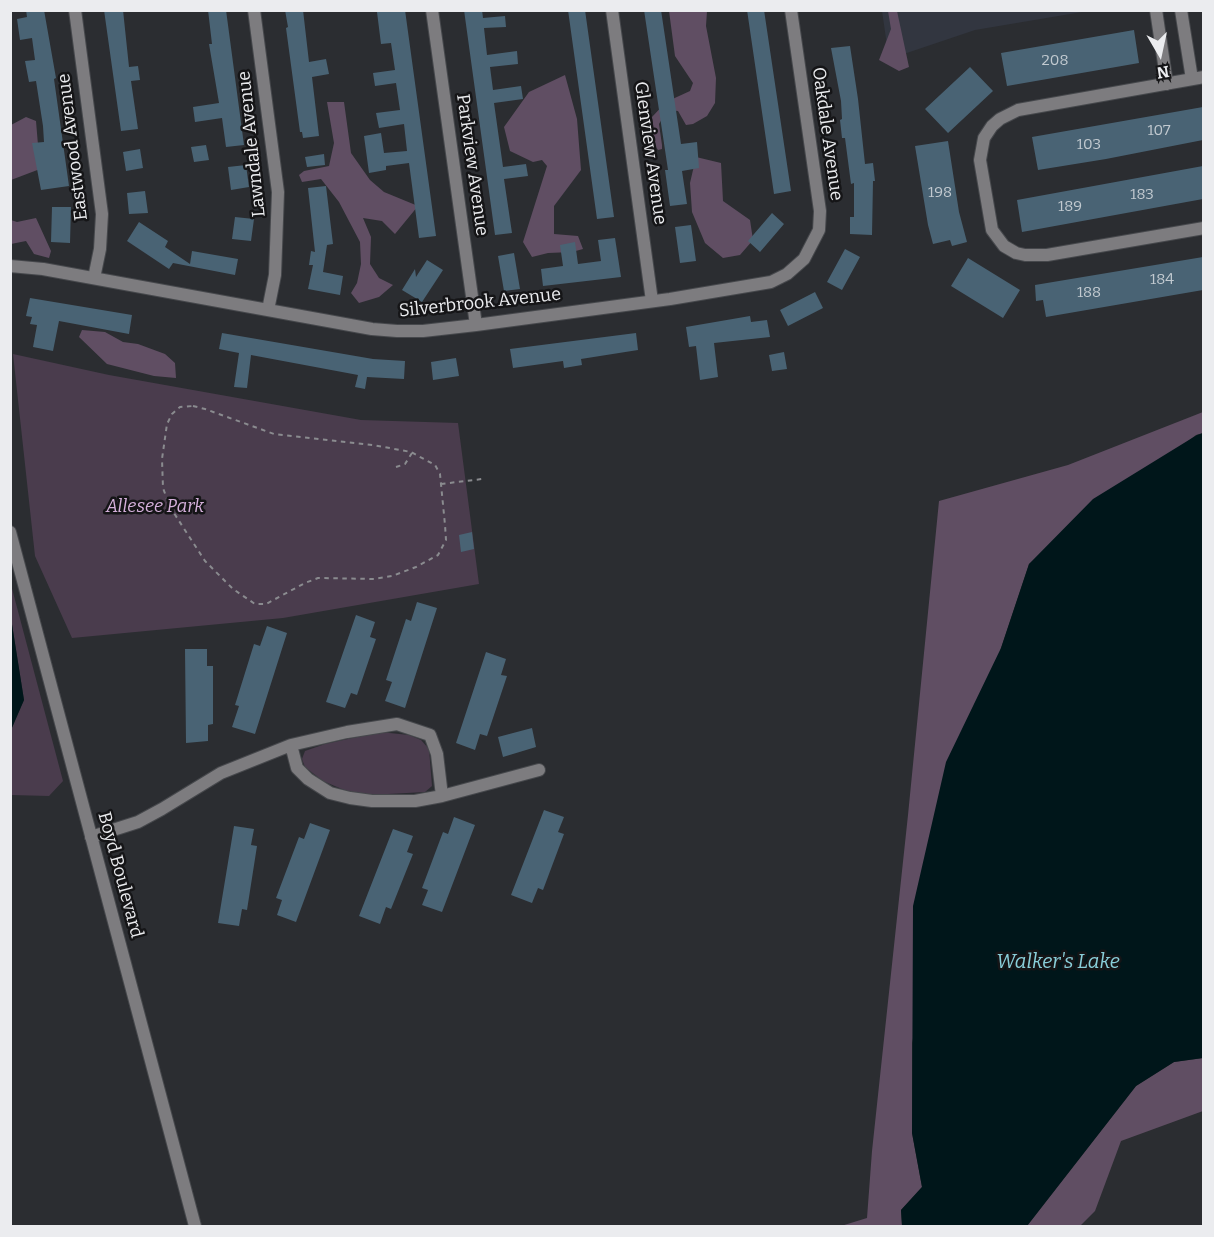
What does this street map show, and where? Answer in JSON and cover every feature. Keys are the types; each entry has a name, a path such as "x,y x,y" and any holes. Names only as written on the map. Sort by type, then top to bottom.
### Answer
{"street":[{"name":"Eastwood Avenue","path":"75,10 102,213 100,249 94,278"},
{"name":"Lawndale Avenue","path":"254,10 278,192 279,226 275,275 268,310"},
{"name":"Parkview Avenue","path":"432,10 476,325"},
{"name":"Glenview Avenue","path":"612,10 652,301"},
{"name":"Oakdale Avenue","path":"791,10 819,211 819,230 804,259"},
{"path":"1156,10 1167,84"},
{"path":"1181,10 1198,78 1018,110 1000,119 984,138 980,160 992,230 1004,246 1025,255 1051,254 1203,228"},
{"name":"Silverbrook Avenue","path":"10,266 43,269 372,329 423,331 652,301 771,282 787,274 804,259"},
{"name":"Boyd Boulevard","path":"10,532 195,1227"},
{"path":"91,837 138,822 221,773 291,745 347,732 397,724 430,735 437,754 442,796"},
{"path":"291,745 297,768 308,779 330,792 372,801 415,801 442,796 539,770"}],"path":[{"path":"193,406 274,434 373,445 412,453 435,465 440,474 441,484 446,540 438,555 392,576 374,579 318,578 266,604 255,604 233,589 205,561 170,507 163,488 162,459 167,424 172,414 180,407 193,406"},
{"path":"396,467 405,464 412,453"},
{"path":"441,484 482,479"}],"shaded area":[{"path":"669,11 707,11 706,26 716,78 715,103 707,116 693,124 686,125 678,111 667,110 659,124 662,149 658,150 654,144 652,117 666,102 690,91 693,83 675,56"},
{"path":"882,11 1088,11 975,30 889,59"},
{"path":"888,11 897,11 909,67 899,71 879,60 891,29"},
{"path":"565,75 577,119 581,170 554,206 554,234 578,236 583,249 532,257 523,242 547,166 542,160 533,162 510,151 504,127 529,92"},
{"path":"327,102 344,102 351,153 370,180 384,192 418,206 395,234 382,221 363,218 371,237 370,264 379,278 393,285 379,297 359,303 351,293 357,283 361,264 360,242 339,202 321,179 302,182 299,175 304,171 329,166 334,143"},
{"path":"26,117 36,121 40,169 11,180 11,125"},
{"path":"696,157 721,163 723,201 750,220 753,240 740,255 723,258 705,243 692,212 690,183"},
{"path":"36,218 51,251 49,258 34,254 26,241 11,244 11,220 17,222"},
{"path":"82,330 105,332 123,342 138,344 165,354 175,363 176,378 154,376 107,364 79,337"},
{"path":"1203,412 1203,433 1196,435 1029,564 1001,648 912,1043 912,1133 922,1187 901,1210 902,1226 841,1226 867,1218 939,501 1068,465"},
{"path":"1203,1058 1203,1111 1121,1141 1095,1211 1080,1226 1027,1226 1136,1086 1174,1062"}],"green space":[{"name":"Allesee Park","path":"13,354 109,375 361,420 458,423 479,584 283,618 72,638 35,556"},
{"path":"10,581 63,781 49,796 11,795 11,730 24,700 11,618"},
{"path":"380,732 409,735 421,740 429,749 432,786 425,792 370,795 349,792 323,781 305,767 302,759 305,751 325,744"}],"water":[{"name":"Walker's Lake","path":"1203,433 1203,1058 1174,1062 1136,1086 1027,1226 902,1226 901,1210 922,1187 912,1133 913,906 946,762 1001,648 1029,564 1093,499"},
{"path":"11,618 24,700 10,730"}],"building":[{"path":"26,10 44,10 56,78 54,79 69,186 41,190 32,143 44,142 43,126 36,81 29,82 25,61 35,60 32,38 20,40 17,19 27,17"},
{"path":"104,10 123,10 129,67 138,66 140,80 131,81 138,129 121,131"},
{"path":"208,10 226,10 244,145 226,147 222,118 195,122 193,107 219,103 209,44 212,44"},
{"path":"285,10 303,10 309,62 326,59 329,74 312,77 319,136 303,138 300,132"},
{"path":"405,10 436,236 419,238 409,163 386,166 386,170 369,173 364,136 381,133 384,153 407,151 404,124 379,128 376,113 400,110 396,83 375,86 373,73 395,70 391,43 381,44 377,12"},
{"path":"464,10 482,10 483,18 505,16 506,27 484,28 487,55 517,51 518,64 490,67 493,90 521,86 523,99 494,103 503,167 526,164 528,176 504,179 512,233 495,235"},
{"path":"568,10 585,10 614,217 597,219"},
{"path":"644,10 661,10 681,144 697,142 699,168 682,171 687,204 670,206 665,170 668,170"},
{"path":"747,10 764,10 791,191 774,194"},
{"path":"1134,30 1139,63 1007,86 1001,53"},
{"path":"850,46 865,164 873,163 875,181 873,181 872,235 850,234 850,217 854,217 854,183 851,184 845,138 842,138 841,101 831,48"},
{"path":"970,67 993,91 948,133 925,109"},
{"path":"1203,107 1203,140 1038,170 1032,137"},
{"path":"948,141 959,212 967,242 952,246 950,240 933,244 915,146"},
{"path":"206,145 209,160 194,162 191,147"},
{"path":"140,149 143,168 126,171 123,152"},
{"path":"324,154 325,165 307,167 305,157"},
{"path":"246,165 249,187 231,190 228,167"},
{"path":"1203,166 1203,199 1022,232 1017,200"},
{"path":"326,186 333,244 327,245 323,272 343,276 340,295 308,289 313,265 309,265 311,251 315,252 308,188"},
{"path":"145,191 148,213 129,214 127,193"},
{"path":"52,207 71,207 70,243 51,242"},
{"path":"772,213 784,224 760,252 748,241"},
{"path":"235,217 254,219 251,241 232,239"},
{"path":"139,222 168,241 165,247 190,264 192,251 238,259 235,275 173,263 169,269 127,241"},
{"path":"691,225 696,261 680,263 675,227"},
{"path":"615,238 621,277 543,286 541,269 563,266 560,245 575,242 578,264 601,261 598,240"},
{"path":"845,249 860,257 842,290 827,282"},
{"path":"514,253 520,289 504,291 498,256"},
{"path":"1203,257 1203,290 1046,317 1043,300 1036,301 1035,285"},
{"path":"968,258 1020,290 1003,318 951,286"},
{"path":"427,260 443,270 422,302 402,290 415,269 416,277"},
{"path":"815,292 823,308 788,326 780,310"},
{"path":"30,298 132,315 129,334 59,321 53,351 33,347 37,325 30,324 32,317 26,316"},
{"path":"750,316 751,322 767,320 770,337 714,343 718,377 700,380 696,346 689,347 686,327"},
{"path":"222,333 373,359 405,361 404,379 367,377 365,389 355,387 358,375 251,355 247,388 234,387 239,353 219,349"},
{"path":"636,333 638,350 581,359 582,365 564,368 563,361 513,368 510,349"},
{"path":"784,352 787,369 772,371 769,355"},
{"path":"456,358 459,376 433,380 431,362"},
{"path":"472,532 474,549 461,552 459,535"},
{"path":"417,602 437,608 405,708 385,701 392,682 386,680 406,619 411,621"},
{"path":"356,615 375,622 370,637 376,639 357,695 351,693 345,708 326,702"},
{"path":"267,626 287,633 255,734 232,727 239,706 235,705 254,644 260,646"},
{"path":"185,649 207,649 207,666 213,666 213,724 208,725 208,741 186,743"},
{"path":"486,652 506,659 501,675 507,676 487,736 480,734 475,750 456,743"},
{"path":"532,728 536,747 503,757 498,737"},
{"path":"544,810 564,817 558,832 564,834 543,890 538,888 532,903 511,895"},
{"path":"454,817 475,825 442,912 422,905 428,890 422,888 443,832 448,834"},
{"path":"310,823 330,830 296,922 277,915 282,900 276,898 299,837 304,839"},
{"path":"234,826 254,829 251,845 257,846 247,910 242,909 239,926 218,923"},
{"path":"393,829 413,836 407,852 413,854 391,909 386,907 380,924 359,916"}]}
